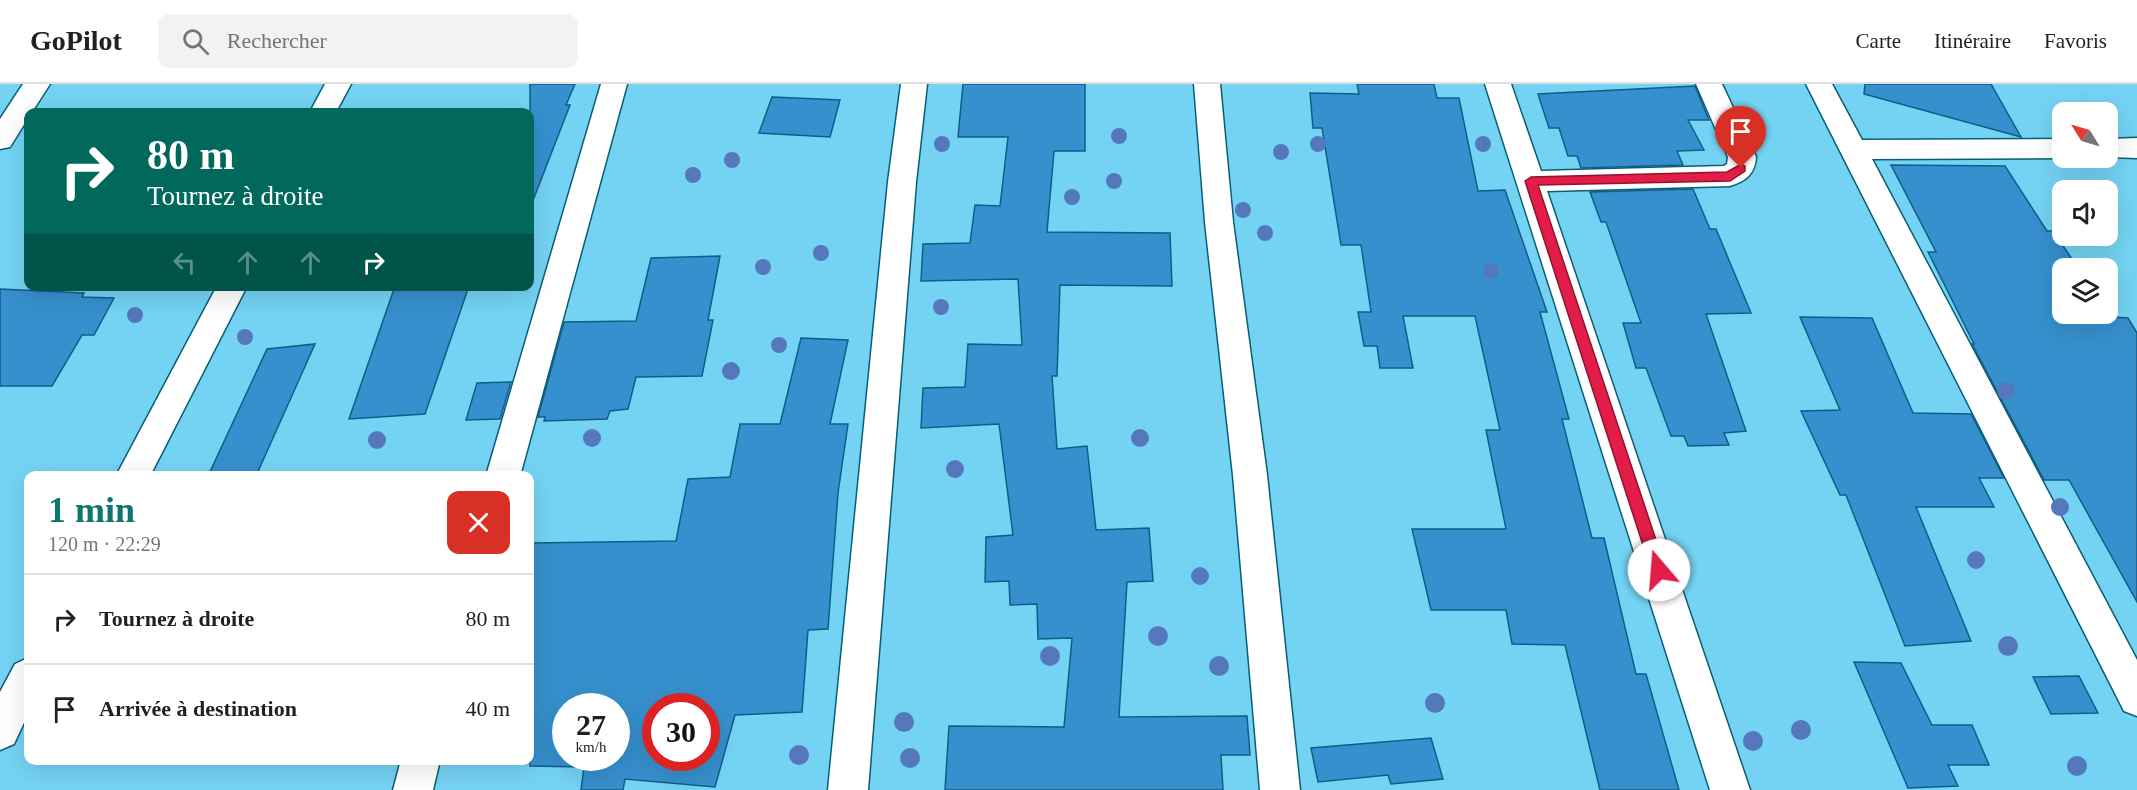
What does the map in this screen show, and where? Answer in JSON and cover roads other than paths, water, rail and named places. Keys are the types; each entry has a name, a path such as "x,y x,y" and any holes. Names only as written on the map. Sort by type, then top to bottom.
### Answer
{"street":[{"path":"0,140 37,84"},
{"path":"325,108 338,84"},
{"path":"503,471 614,84"},
{"path":"848,790 900,206 914,84"},
{"path":"1207,84 1219,222 1250,475 1280,790"},
{"path":"1498,84 1730,790"},
{"path":"1531,181 1730,176 1741,168 1742,157 1709,84"},
{"path":"1819,84 2137,698"},
{"path":"1853,150 2052,148"},
{"path":"2118,148 2137,148"},
{"path":"137,471 229,291"},
{"path":"0,731 24,684"},
{"path":"413,790 420,765"}]}
